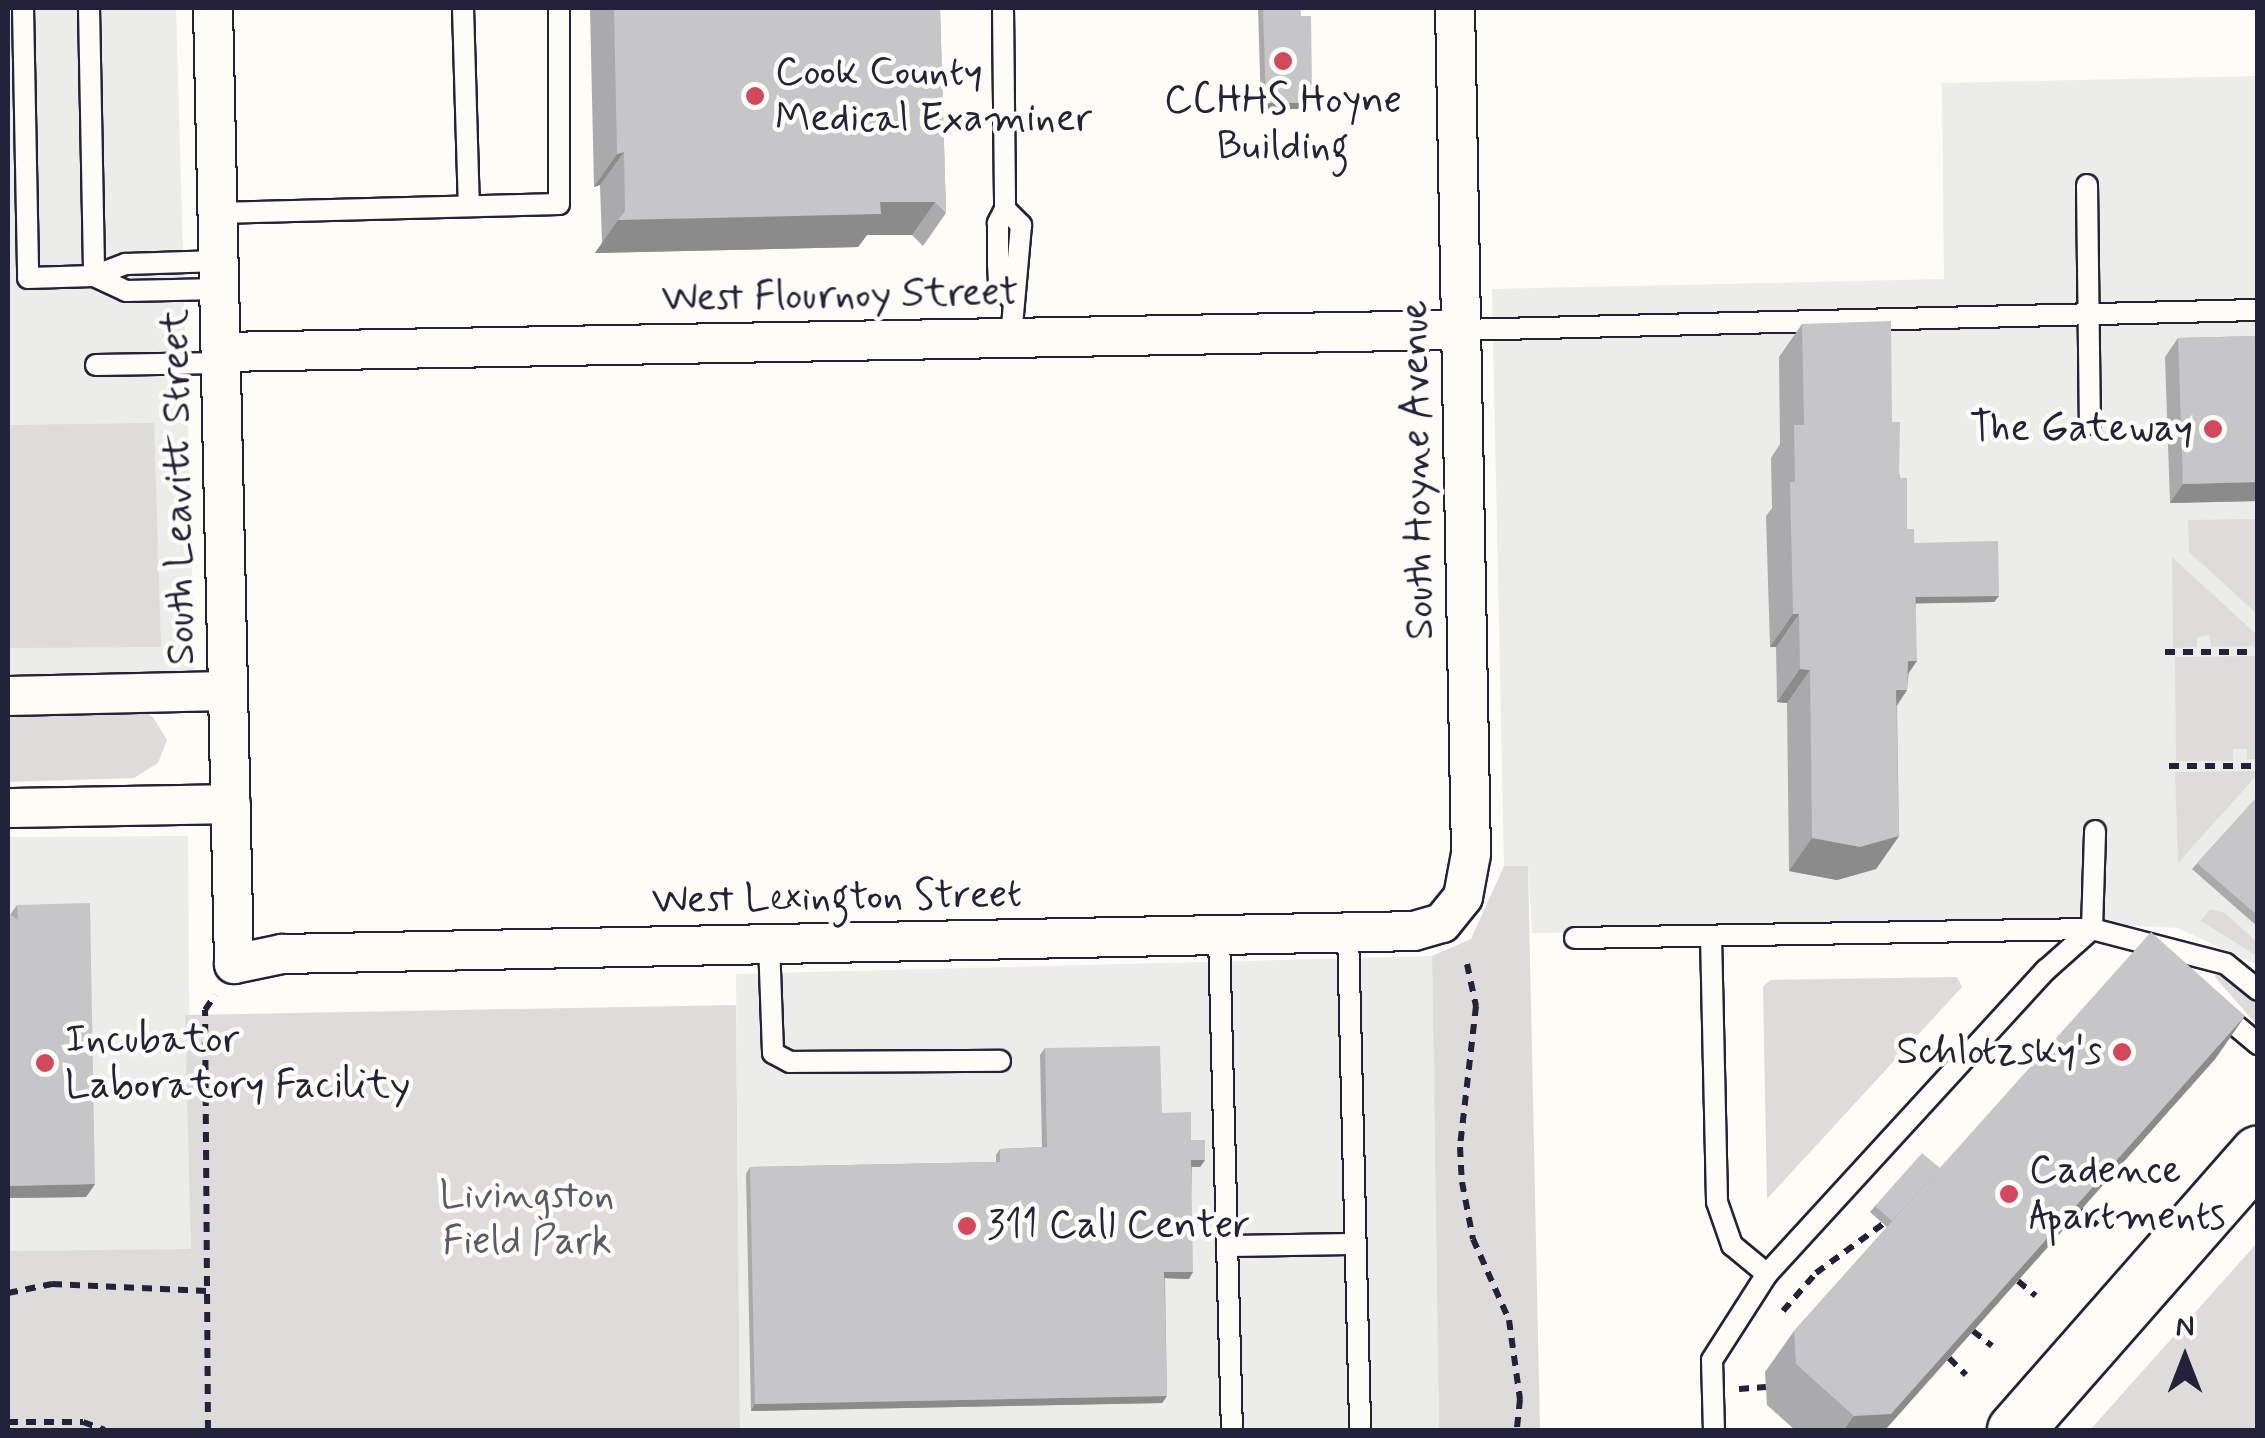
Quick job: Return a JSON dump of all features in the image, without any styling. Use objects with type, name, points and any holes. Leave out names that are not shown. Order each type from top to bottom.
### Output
[{"type":"main road","points":[[2016,1430],[2258,1153]]},
{"type":"street","name":"South Leavitt Street","points":[[214,8],[234,964]]},
{"type":"street","name":"South Hoyne Avenue","points":[[1442,923],[1463,897],[1471,854],[1455,8]]},
{"type":"street","name":"West Flournoy Street","points":[[221,357],[1461,330]]},
{"type":"street","points":[[8,696],[228,692]]},
{"type":"street","points":[[8,808],[231,804]]},
{"type":"street","name":"West Lexington Street","points":[[234,964],[282,954],[1414,931],[1442,923]]},
{"type":"lane","points":[[24,8],[28,278],[94,276],[126,264],[219,275]]},
{"type":"lane","points":[[88,8],[94,276]]},
{"type":"lane","points":[[463,8],[469,206]]},
{"type":"lane","points":[[218,212],[559,204],[559,8]]},
{"type":"lane","points":[[1003,8],[1006,209],[998,224],[999,283],[1010,299],[1011,338]]},
{"type":"lane","points":[[2087,186],[2090,424]]},
{"type":"lane","points":[[1461,330],[2258,310]]},
{"type":"lane","points":[[96,366],[221,357]]},
{"type":"lane","points":[[1714,1430],[1712,1360],[1767,1274],[2046,970],[2092,929],[2096,831]]},
{"type":"lane","points":[[1574,938],[2092,929],[2226,964],[2258,990]]},
{"type":"lane","points":[[1348,932],[1360,1430]]},
{"type":"lane","points":[[1219,936],[1232,1430]]},
{"type":"lane","points":[[1711,936],[1717,1202],[1732,1245],[1767,1274]]},
{"type":"lane","points":[[770,944],[773,1053],[790,1062],[1000,1061]]},
{"type":"lane","points":[[2155,948],[2180,973]]},
{"type":"lane","points":[[2204,999],[2258,1044]]},
{"type":"lane","points":[[1227,1246],[1355,1244]]},
{"type":"path","points":[[2166,652],[2258,652]]},
{"type":"path","points":[[2169,766],[2258,766]]},
{"type":"path","points":[[208,1430],[206,1010],[234,964]]},
{"type":"path","points":[[1468,964],[1476,1006],[1460,1146],[1462,1182],[1473,1239],[1508,1320],[1520,1399],[1517,1430]]},
{"type":"path","points":[[2080,1210],[2097,1225]]},
{"type":"path","points":[[1816,1273],[1883,1224]]},
{"type":"path","points":[[2018,1281],[2036,1296]]},
{"type":"path","points":[[8,1293],[52,1284],[207,1291]]},
{"type":"path","points":[[1973,1330],[1992,1346]]},
{"type":"path","points":[[1949,1358],[1966,1376]]},
{"type":"path","points":[[1732,1390],[1766,1387]]},
{"type":"path","points":[[8,1422],[82,1422],[105,1430]]},
{"type":"shaded area","points":[[8,8],[176,8],[195,672],[8,675]]},
{"type":"shaded area","points":[[2257,76],[2257,965],[2178,928],[2093,924],[1532,933],[1528,866],[1504,866],[1492,289],[1944,279],[1942,83]]},
{"type":"shaded area","points":[[188,836],[191,1250],[8,1251],[8,837]]},
{"type":"shaded area","points":[[1432,956],[1439,1430],[740,1430],[736,974]]},
{"type":"green space","points":[[154,423],[161,647],[8,648],[8,425]]},
{"type":"green space","points":[[2258,519],[2257,614],[2189,552],[2188,520]]},
{"type":"green space","points":[[2172,557],[2257,635],[2257,646],[2211,647],[2210,635],[2197,637],[2197,647],[2173,648]]},
{"type":"green space","points":[[2257,656],[2257,759],[2247,759],[2247,749],[2233,749],[2233,761],[2176,761],[2175,657]]},
{"type":"green space","points":[[135,706],[153,717],[167,740],[158,763],[134,778],[8,782],[8,709]]},
{"type":"green space","points":[[2258,771],[2257,775],[2178,863],[2175,772]]},
{"type":"green space","points":[[1504,866],[1528,866],[1540,1430],[1439,1430],[1432,956],[1471,939]]},
{"type":"green space","points":[[2210,909],[2225,913],[2257,942],[2257,956],[2201,921]]},
{"type":"green space","points":[[2216,973],[2257,1002],[2257,1025],[2215,977]]},
{"type":"green space","points":[[1957,977],[1962,987],[1767,1199],[1763,987],[1770,980]]},
{"type":"green space","name":"Livingston Field Park","points":[[736,1005],[740,1430],[8,1430],[8,1251],[191,1249],[185,1015]]},
{"type":"green space","points":[[2257,1243],[2257,1430],[2090,1430]]},
{"type":"building","name":"Cook County Medical Examiner","points":[[614,8],[940,8],[946,213],[935,202],[880,202],[881,214],[618,220],[625,211],[624,152],[617,154]]},
{"type":"building","name":"CCHHS Hoyne Building","points":[[1263,8],[1300,8],[1301,16],[1311,16],[1312,92],[1303,93],[1303,103],[1266,103]]},
{"type":"building","points":[[1891,321],[1892,422],[1900,422],[1899,478],[1907,478],[1907,529],[1914,529],[1917,661],[1908,661],[1907,690],[1896,690],[1899,836],[1860,847],[1812,838],[1810,670],[1800,669],[1799,614],[1793,614],[1790,482],[1795,482],[1794,425],[1804,425],[1802,324]]},
{"type":"building","name":"The Gateway","points":[[2258,336],[2258,482],[2183,484],[2178,338]]},
{"type":"building","points":[[1998,541],[1999,596],[1915,597],[1914,543]]},
{"type":"building","points":[[2258,796],[2258,916],[2197,863]]},
{"type":"building","name":"Incubator Laboratory Facility","points":[[90,903],[95,1184],[8,1186],[8,913],[18,920],[17,905]]},
{"type":"building","name":"Cadence Apartments","points":[[2151,932],[2245,1016],[1891,1414],[1854,1416],[1796,1364],[1794,1331]]},
{"type":"building","name":"311 Call Center","points":[[1160,1046],[1162,1113],[1191,1112],[1191,1140],[1205,1140],[1205,1160],[1191,1160],[1193,1272],[1164,1272],[1167,1396],[755,1404],[750,1167],[1000,1162],[1000,1149],[1047,1147],[1045,1048]]},
{"type":"building","points":[[1922,1153],[1940,1168],[1892,1221],[1875,1206]]},
{"type":"place","name":"CCHHS Hoyne Building","points":[[1283,61]]},
{"type":"place","name":"Cook County Medical Examiner","points":[[755,96]]},
{"type":"place","name":"The Gateway","points":[[2213,429]]},
{"type":"place","name":"Schlotzsky's","points":[[2122,1052]]},
{"type":"place","name":"Incubator Laboratory Facility","points":[[45,1063]]},
{"type":"place","name":"Cadence Apartments","points":[[2009,1194]]},
{"type":"place","name":"311 Call Center","points":[[967,1226]]}]
